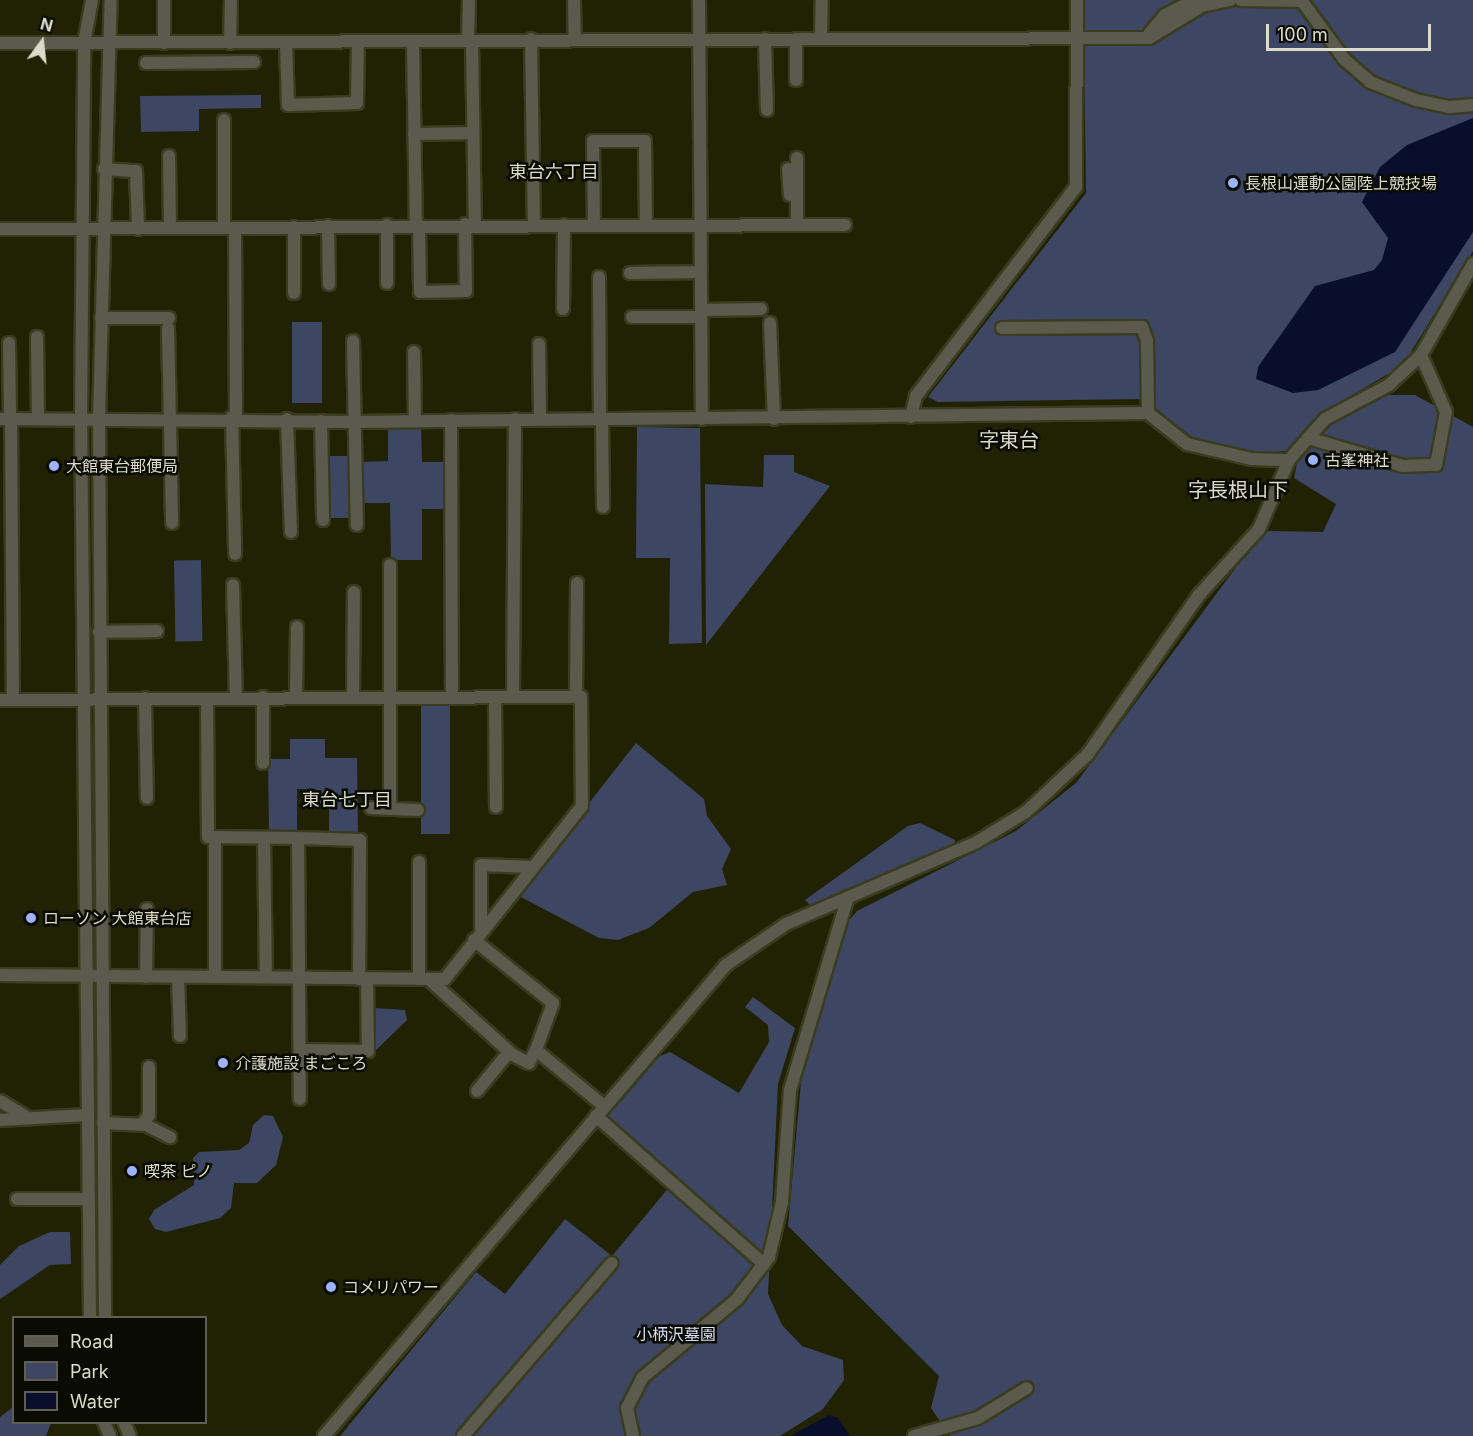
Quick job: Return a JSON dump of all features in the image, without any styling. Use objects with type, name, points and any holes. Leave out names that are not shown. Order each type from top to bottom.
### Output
[{"type":"street","points":[[90,1316],[87,1199],[81,418],[84,43],[92,0]]},
{"type":"street","points":[[105,1316],[100,976],[99,418],[106,43],[111,0]]},
{"type":"street","points":[[164,0],[164,43]]},
{"type":"street","points":[[230,42],[231,0]]},
{"type":"street","points":[[413,41],[420,292],[466,291],[474,133],[469,0]]},
{"type":"street","points":[[574,0],[574,39]]},
{"type":"street","points":[[699,0],[702,419]]},
{"type":"street","points":[[821,39],[822,0]]},
{"type":"street","points":[[911,417],[916,396],[1073,193],[1077,0]]},
{"type":"street","points":[[1149,38],[1165,15],[1195,0]]},
{"type":"street","points":[[0,43],[1149,38],[1202,6],[1230,0]]},
{"type":"street","points":[[1241,0],[1302,0],[1344,59],[1370,82],[1416,100],[1450,107],[1473,105]]},
{"type":"street","points":[[531,39],[534,226]]},
{"type":"street","points":[[765,39],[767,110]]},
{"type":"street","points":[[795,39],[796,81]]},
{"type":"street","points":[[286,42],[288,105],[357,103],[358,41]]},
{"type":"street","points":[[203,43],[203,63]]},
{"type":"street","points":[[146,63],[254,62]]},
{"type":"street","points":[[224,120],[234,417],[235,554]]},
{"type":"street","points":[[414,134],[474,133]]},
{"type":"street","points":[[594,225],[593,141],[645,141],[646,225]]},
{"type":"street","points":[[169,156],[170,228]]},
{"type":"street","points":[[795,225],[797,158]]},
{"type":"street","points":[[788,169],[795,225]]},
{"type":"street","points":[[104,170],[136,171],[138,229]]},
{"type":"street","points":[[0,229],[470,224],[534,226],[845,225]]},
{"type":"street","points":[[387,225],[387,283]]},
{"type":"street","points":[[563,309],[564,225]]},
{"type":"street","points":[[328,226],[329,284]]},
{"type":"street","points":[[294,227],[294,293]]},
{"type":"street","points":[[324,1436],[726,965],[786,924],[939,862],[1017,818],[1088,754],[1199,595],[1259,529],[1289,460],[1325,419],[1389,385],[1421,355],[1473,264]]},
{"type":"street","points":[[630,273],[700,272]]},
{"type":"street","points":[[599,278],[603,507]]},
{"type":"street","points":[[632,317],[761,309]]},
{"type":"street","points":[[101,318],[169,323],[172,523]]},
{"type":"street","points":[[770,323],[774,418]]},
{"type":"street","points":[[1002,328],[1142,327],[1147,341],[1148,413]]},
{"type":"street","points":[[37,337],[38,418]]},
{"type":"street","points":[[353,341],[357,525]]},
{"type":"street","points":[[0,975],[419,979],[432,982],[445,979],[482,928],[582,806],[581,697],[389,696],[207,699],[82,696],[6,700],[9,343]]},
{"type":"street","points":[[539,344],[540,418]]},
{"type":"street","points":[[414,352],[415,420]]},
{"type":"street","points":[[1308,438],[1403,466],[1436,465],[1446,412],[1421,355]]},
{"type":"street","points":[[7,419],[234,417],[354,422],[515,418],[702,419],[1148,413],[1188,444],[1252,459],[1289,460]]},
{"type":"street","points":[[513,697],[515,418]]},
{"type":"street","points":[[287,419],[291,532]]},
{"type":"street","points":[[451,420],[452,697]]},
{"type":"street","points":[[321,421],[323,520]]},
{"type":"street","points":[[390,565],[390,809]]},
{"type":"street","points":[[576,697],[577,583]]},
{"type":"street","points":[[233,585],[236,698]]},
{"type":"street","points":[[353,698],[354,592]]},
{"type":"street","points":[[296,698],[297,627]]},
{"type":"street","points":[[99,632],[157,631]]},
{"type":"street","points":[[263,697],[263,763]]},
{"type":"street","points":[[495,697],[496,807]]},
{"type":"street","points":[[145,698],[147,798]]},
{"type":"street","points":[[207,699],[208,837],[360,840],[363,980],[368,1051],[300,1050]]},
{"type":"street","points":[[371,808],[418,810]]},
{"type":"street","points":[[215,837],[215,977]]},
{"type":"street","points":[[264,838],[266,977]]},
{"type":"street","points":[[298,838],[300,1099]]},
{"type":"street","points":[[419,862],[419,979]]},
{"type":"street","points":[[482,928],[481,866],[531,867]]},
{"type":"street","points":[[633,1436],[627,1408],[642,1377],[737,1299],[764,1264],[782,1202],[790,1090],[847,900]]},
{"type":"street","points":[[147,909],[147,977]]},
{"type":"street","points":[[432,982],[509,1052],[530,1063],[553,1003],[474,940]]},
{"type":"street","points":[[178,977],[180,1036]]},
{"type":"street","points":[[536,1050],[605,1107]]},
{"type":"street","points":[[477,1092],[509,1052]]},
{"type":"street","points":[[142,1125],[149,1115],[148,1067]]},
{"type":"street","points":[[0,1101],[25,1116]]},
{"type":"street","points":[[0,1120],[25,1116],[87,1115]]},
{"type":"street","points":[[596,1116],[764,1264]]},
{"type":"street","points":[[103,1123],[142,1125],[170,1137]]},
{"type":"street","points":[[17,1199],[87,1199]]},
{"type":"street","points":[[463,1436],[612,1263]]},
{"type":"street","points":[[915,1436],[978,1418],[1027,1388]]},
{"type":"green space","points":[[1083,0],[1473,0],[1473,251],[1403,365],[1329,409],[1286,451],[1254,454],[1194,438],[1142,399],[938,402],[928,397],[1086,193]]},
{"type":"green space","points":[[261,95],[261,108],[199,109],[199,131],[141,132],[140,96]]},
{"type":"green space","points":[[292,322],[322,322],[322,403],[292,403]]},
{"type":"green space","points":[[1388,395],[1415,395],[1473,427],[1473,1436],[950,1436],[931,1408],[939,1376],[788,1226],[801,1082],[846,924],[857,911],[1016,831],[1076,783],[1263,531],[1323,532],[1336,504],[1294,478],[1297,463],[1329,424]]},
{"type":"green space","points":[[388,426],[421,426],[422,462],[448,462],[449,509],[422,509],[422,560],[391,560],[390,503],[362,503],[361,462],[388,461]]},
{"type":"green space","points":[[637,427],[700,428],[702,643],[669,644],[670,558],[636,558]]},
{"type":"green space","points":[[764,455],[794,455],[794,472],[830,486],[706,645],[705,484],[763,487]]},
{"type":"green space","points":[[327,456],[353,456],[353,518],[327,518]]},
{"type":"green space","points":[[174,560],[201,560],[202,641],[175,641]]},
{"type":"green space","points":[[421,700],[450,700],[450,834],[421,834]]},
{"type":"green space","points":[[290,739],[325,739],[325,758],[357,758],[358,834],[329,835],[329,806],[317,806],[316,789],[297,789],[297,835],[269,835],[268,759],[290,759]]},
{"type":"green space","points":[[636,743],[704,799],[707,816],[731,849],[722,869],[727,885],[693,892],[649,928],[618,940],[599,938],[517,895]]},
{"type":"green space","points":[[920,823],[955,840],[954,846],[827,900],[810,905],[805,900],[908,826]]},
{"type":"green space","name":"小柄沢墓園","points":[[753,997],[795,1028],[778,1084],[768,1294],[782,1325],[802,1346],[843,1360],[844,1380],[823,1409],[780,1436],[340,1436],[476,1272],[505,1294],[565,1219],[612,1256],[675,1180],[606,1118],[660,1056],[670,1052],[739,1093],[769,1042],[768,1025],[745,1007]]},
{"type":"green space","points":[[374,1008],[405,1010],[407,1020],[373,1053]]},
{"type":"green space","points":[[264,1115],[273,1116],[283,1137],[276,1165],[257,1183],[234,1183],[231,1208],[220,1218],[166,1232],[155,1229],[149,1219],[154,1210],[194,1185],[193,1158],[199,1152],[239,1150],[249,1143],[253,1125]]},
{"type":"green space","points":[[50,1232],[70,1232],[71,1264],[50,1265],[0,1299],[0,1265],[19,1246]]},
{"type":"green space","points":[[12,1408],[12,1424],[51,1424],[46,1436],[0,1436],[0,1417]]},
{"type":"water","points":[[1473,118],[1473,232],[1395,352],[1318,390],[1293,393],[1256,379],[1258,367],[1315,286],[1374,270],[1382,260],[1388,238],[1362,202],[1380,167],[1407,145]]},
{"type":"water","points":[[829,1415],[838,1418],[850,1436],[790,1436]]},
{"type":"place","name":"長根山運動公園陸上競技場","points":[[1233,183]]},
{"type":"place","name":"古峯神社","points":[[1313,460]]},
{"type":"place","name":"大館東台郵便局","points":[[54,466]]},
{"type":"place","name":"ローソン 大館東台店","points":[[31,918]]},
{"type":"place","name":"介護施設 まごころ","points":[[223,1063]]},
{"type":"place","name":"喫茶 ピノ","points":[[132,1171]]},
{"type":"place","name":"コメリパワー","points":[[331,1287]]},
{"type":"district","name":"東台六丁目","points":[[554,172]]},
{"type":"district","name":"字東台","points":[[1009,440]]},
{"type":"district","name":"字長根山下","points":[[1238,490]]},
{"type":"district","name":"東台七丁目","points":[[347,800]]}]
